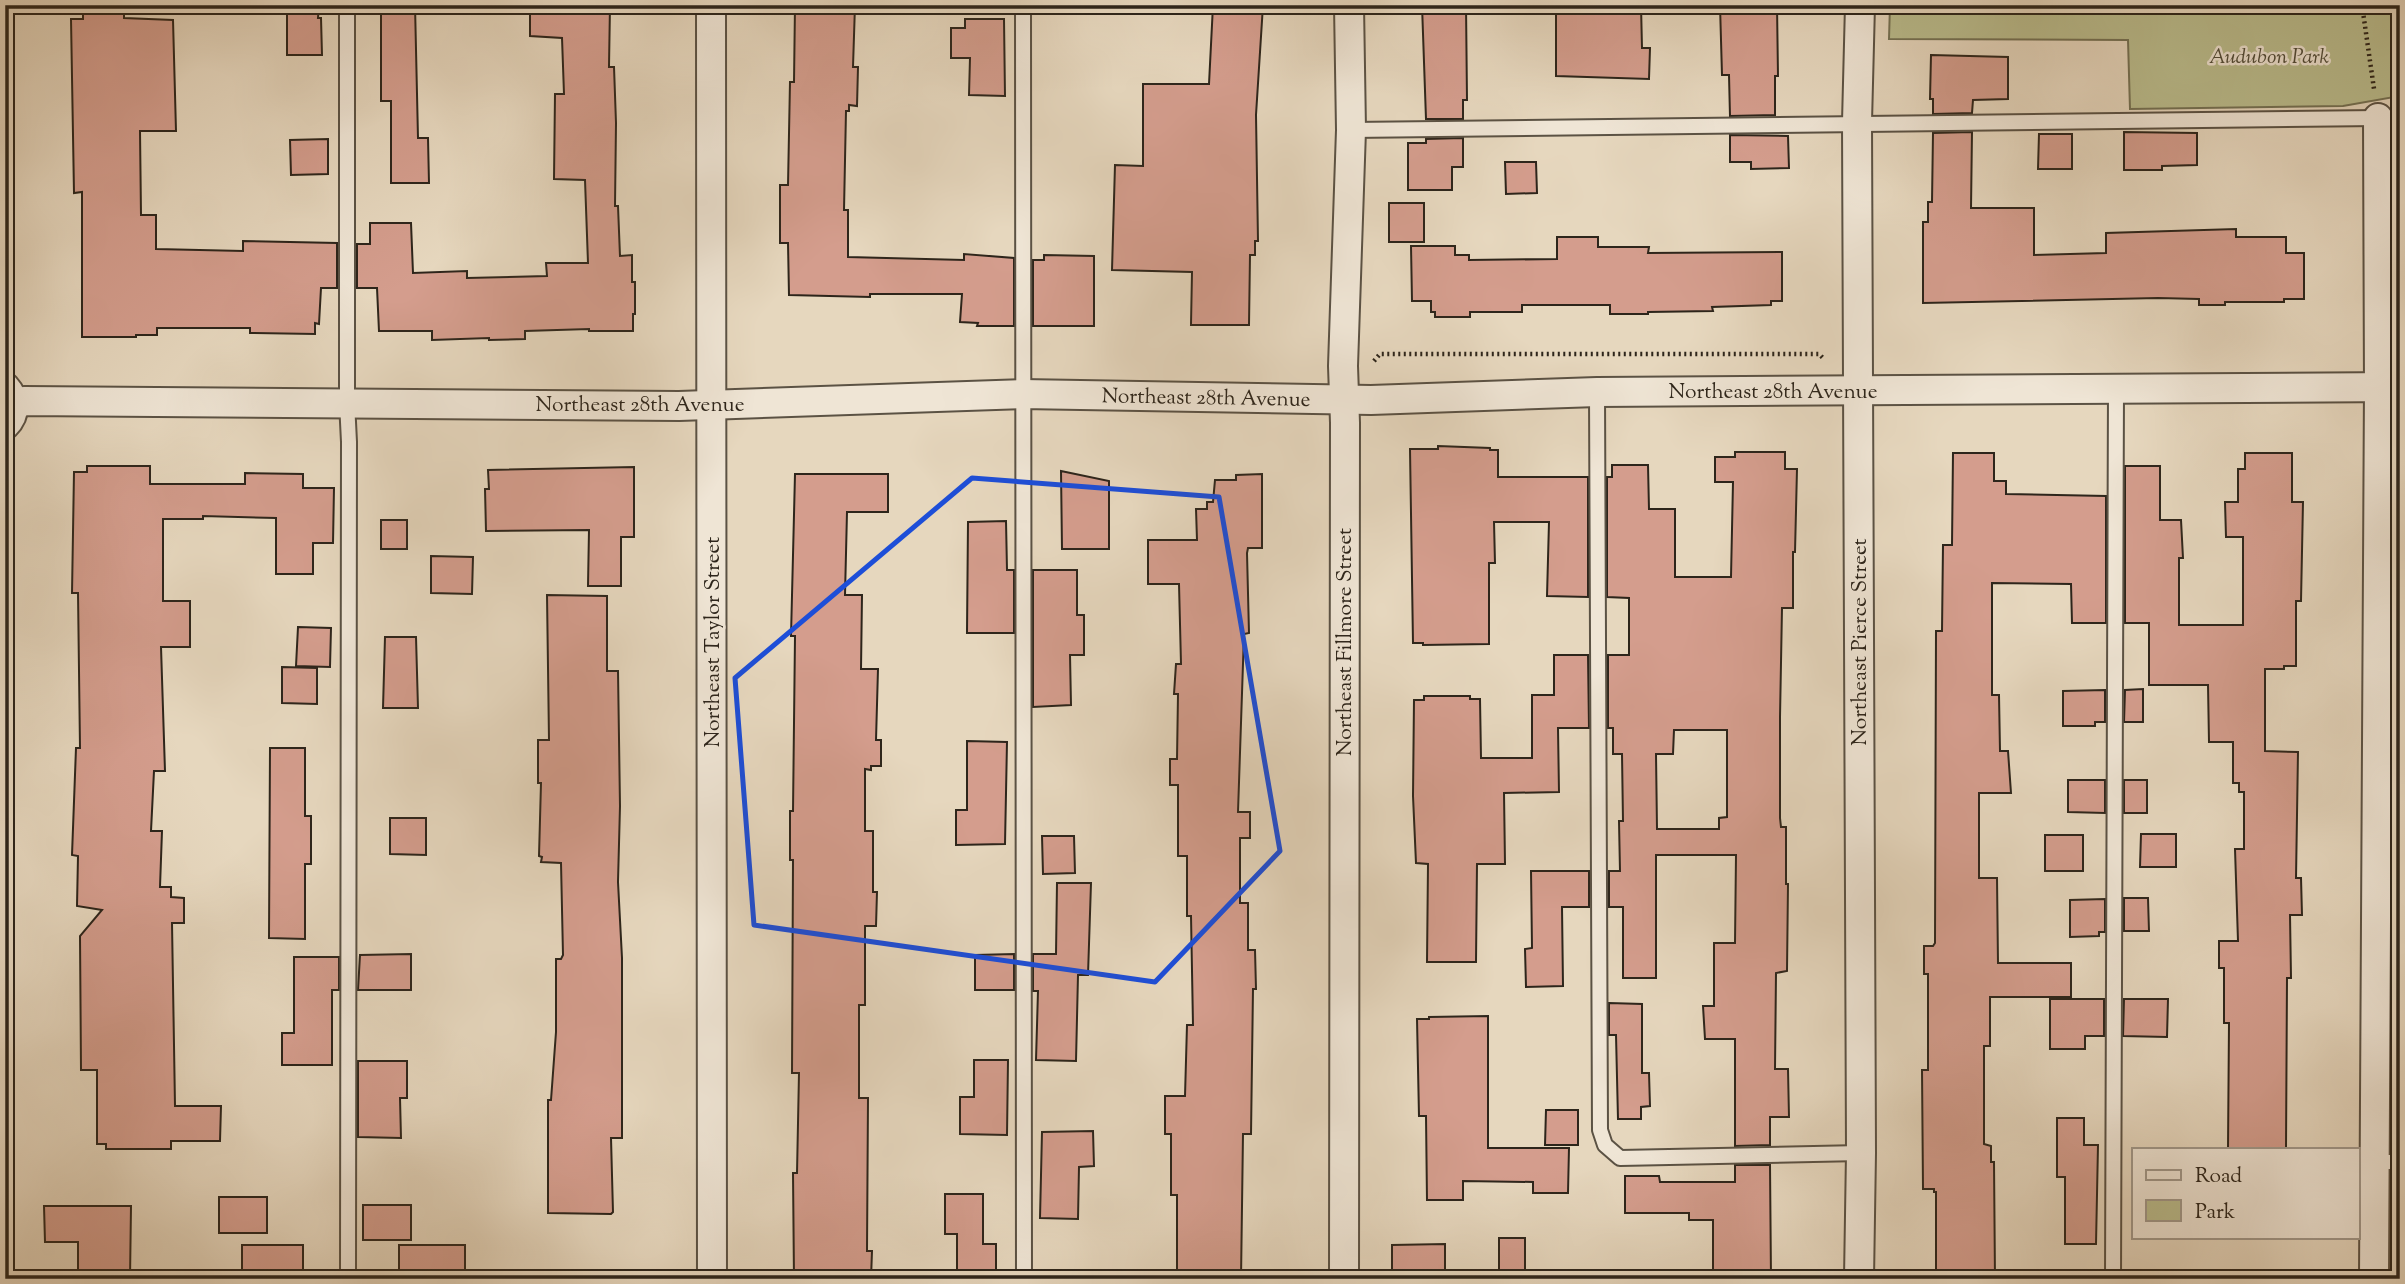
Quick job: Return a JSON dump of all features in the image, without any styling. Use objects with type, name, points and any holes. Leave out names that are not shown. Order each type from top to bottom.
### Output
[{"type":"street","name":"Northeast Taylor Street","points":[[711,5],[712,1279]]},
{"type":"street","name":"Northeast Fillmore Street","points":[[1344,1279],[1343,400],[1351,130],[1349,5]]},
{"type":"street","name":"Northeast Pierce Street","points":[[1859,1279],[1861,1153],[1857,122],[1860,5]]},
{"type":"street","points":[[2374,1279],[2387,1162],[2389,387],[2378,118]]},
{"type":"street","name":"Northeast 28th Avenue","points":[[8,406],[24,401],[712,405],[1022,394],[1343,400],[1597,392],[2389,387]]},
{"type":"lane","points":[[347,5],[348,1279]]},
{"type":"lane","points":[[1023,5],[1024,1279]]},
{"type":"lane","points":[[1351,130],[2378,118]]},
{"type":"lane","points":[[2113,1279],[2116,389]]},
{"type":"lane","points":[[1597,392],[1600,1130],[1605,1145],[1620,1158],[1861,1153]]},
{"type":"path","points":[[2362,5],[2378,118]]},
{"type":"path","points":[[1371,366],[1380,354],[1819,354],[1826,361]]},
{"type":"highlighted area","points":[[972,478],[1219,497],[1280,851],[1155,982],[754,925],[735,678]]},
{"type":"green space","name":"Audubon Park","points":[[1890,5],[2400,5],[2400,96],[2343,106],[2130,109],[2128,40],[1889,39]]},
{"type":"building","points":[[83,5],[124,5],[124,18],[173,20],[176,131],[140,131],[141,215],[156,215],[156,249],[243,251],[243,241],[337,243],[337,288],[321,288],[319,324],[315,323],[315,334],[250,333],[250,328],[157,328],[157,335],[82,337],[82,192],[74,193],[71,19],[83,19]]},
{"type":"building","points":[[287,5],[319,5],[322,55],[287,55]]},
{"type":"building","points":[[381,5],[415,5],[418,138],[428,138],[429,183],[391,183],[391,101],[381,101]]},
{"type":"building","points":[[530,5],[610,5],[609,67],[614,67],[616,123],[615,206],[618,206],[620,256],[632,255],[632,282],[635,282],[633,331],[525,331],[525,339],[432,340],[432,331],[379,331],[377,288],[357,288],[357,244],[370,244],[370,223],[411,223],[413,273],[467,271],[467,278],[547,276],[546,263],[588,263],[585,180],[554,179],[555,94],[564,94],[562,38],[530,36]]},
{"type":"building","points":[[795,5],[855,5],[853,67],[858,67],[857,106],[849,105],[849,111],[846,111],[844,210],[848,210],[848,257],[964,260],[964,254],[1014,258],[1014,326],[977,326],[978,323],[960,322],[962,294],[870,294],[870,297],[789,295],[788,243],[780,243],[780,185],[788,185]]},
{"type":"building","points":[[1213,5],[1263,5],[1256,115],[1258,241],[1255,241],[1255,255],[1250,255],[1249,325],[1191,325],[1192,272],[1112,270],[1115,165],[1143,166],[1143,84],[1209,84]]},
{"type":"building","points":[[1422,5],[1466,5],[1467,100],[1463,100],[1463,119],[1426,119]]},
{"type":"building","points":[[1556,5],[1641,5],[1642,48],[1650,48],[1649,79],[1556,76]]},
{"type":"building","points":[[1720,5],[1777,5],[1778,76],[1775,76],[1775,115],[1730,116],[1729,75],[1722,75]]},
{"type":"building","points":[[965,19],[1004,19],[1005,96],[969,95],[970,58],[951,58],[951,28],[965,28]]},
{"type":"building","points":[[1931,55],[2008,57],[2008,99],[1973,100],[1972,113],[1933,114],[1933,99],[1930,99]]},
{"type":"building","points":[[1972,132],[1971,208],[2034,208],[2034,255],[2106,253],[2106,233],[2236,229],[2236,237],[2286,237],[2286,253],[2304,253],[2304,299],[2284,299],[2284,302],[2225,302],[2225,305],[2199,305],[2199,299],[2158,298],[1923,303],[1923,222],[1928,222],[1928,202],[1932,202],[1933,133]]},
{"type":"building","points":[[2124,132],[2197,133],[2197,165],[2162,166],[2162,170],[2124,170]]},
{"type":"building","points":[[2039,134],[2072,134],[2072,169],[2038,169]]},
{"type":"building","points":[[1730,135],[1788,136],[1789,168],[1751,169],[1751,162],[1730,162]]},
{"type":"building","points":[[1463,138],[1463,167],[1452,167],[1452,190],[1408,190],[1408,143],[1426,143],[1426,139]]},
{"type":"building","points":[[328,139],[328,174],[291,175],[290,140]]},
{"type":"building","points":[[1505,162],[1536,162],[1537,193],[1506,194]]},
{"type":"building","points":[[1389,203],[1424,203],[1424,242],[1389,242]]},
{"type":"building","points":[[1557,237],[1598,237],[1598,247],[1649,247],[1648,253],[1782,252],[1782,301],[1771,301],[1771,305],[1712,307],[1713,311],[1648,314],[1610,314],[1610,305],[1522,305],[1522,312],[1470,312],[1470,317],[1435,317],[1435,312],[1431,312],[1431,301],[1412,301],[1411,246],[1455,246],[1455,255],[1469,255],[1469,260],[1557,259]]},
{"type":"building","points":[[1044,255],[1094,256],[1094,326],[1033,326],[1033,260],[1044,260]]},
{"type":"building","points":[[1438,446],[1498,450],[1498,477],[1588,477],[1588,597],[1547,596],[1549,522],[1494,522],[1495,563],[1489,563],[1489,644],[1413,643],[1410,449],[1438,449]]},
{"type":"building","points":[[1735,452],[1785,452],[1785,469],[1797,469],[1793,608],[1782,608],[1780,818],[1781,827],[1786,827],[1787,971],[1776,973],[1775,1069],[1788,1069],[1789,1117],[1770,1117],[1770,1145],[1735,1146],[1735,1039],[1705,1039],[1703,1006],[1714,1006],[1714,943],[1735,943],[1736,855],[1656,855],[1656,978],[1623,978],[1623,907],[1609,907],[1609,871],[1620,871],[1619,821],[1623,821],[1622,754],[1613,754],[1613,728],[1608,728],[1608,655],[1629,655],[1629,598],[1607,597],[1607,477],[1612,477],[1612,465],[1648,465],[1649,509],[1675,509],[1675,577],[1731,577],[1733,482],[1715,482],[1715,457],[1735,457]],"holes":[[[1674,730],[1727,730],[1727,817],[1719,818],[1719,829],[1657,829],[1656,754],[1673,754]]]},
{"type":"building","points":[[1953,453],[1994,453],[1994,481],[2006,481],[2006,494],[2106,496],[2106,623],[2072,623],[2071,584],[1992,583],[1992,695],[1999,695],[2000,751],[2008,751],[2011,793],[1979,793],[1979,878],[1997,878],[1998,963],[2071,963],[2071,997],[1990,997],[1990,1046],[1984,1046],[1984,1144],[1991,1146],[1991,1162],[1994,1162],[1995,1279],[1936,1279],[1936,1192],[1934,1189],[1923,1189],[1922,1070],[1928,1070],[1928,974],[1924,974],[1924,946],[1933,946],[1935,943],[1936,631],[1942,631],[1943,545],[1952,545]]},
{"type":"building","points":[[2245,453],[2292,453],[2292,502],[2303,502],[2301,601],[2296,601],[2296,666],[2265,669],[2265,751],[2298,752],[2296,878],[2301,878],[2302,915],[2290,915],[2286,1148],[2228,1148],[2229,1023],[2224,1023],[2224,968],[2219,968],[2219,941],[2238,941],[2235,849],[2244,849],[2244,792],[2239,792],[2239,783],[2233,783],[2233,742],[2209,742],[2208,685],[2149,685],[2149,623],[2125,623],[2125,466],[2160,466],[2160,520],[2181,520],[2183,558],[2179,558],[2179,625],[2243,625],[2243,537],[2226,537],[2225,502],[2238,502],[2238,469],[2245,469]]},
{"type":"building","points":[[87,466],[150,466],[150,484],[245,484],[245,473],[303,474],[303,488],[334,488],[333,543],[313,543],[313,574],[276,574],[276,518],[203,516],[203,519],[163,519],[163,601],[190,601],[190,647],[161,647],[165,771],[154,771],[151,831],[162,831],[160,887],[171,887],[171,897],[184,898],[184,923],[172,923],[175,1106],[221,1106],[220,1141],[171,1141],[171,1149],[106,1149],[106,1144],[97,1144],[97,1070],[81,1070],[80,936],[102,910],[77,906],[78,856],[72,855],[76,748],[80,748],[78,593],[72,593],[74,472],[87,472]]},
{"type":"building","points":[[634,467],[634,537],[621,537],[621,586],[588,586],[589,530],[486,531],[485,489],[489,489],[488,470]]},
{"type":"building","points":[[1061,471],[1109,481],[1109,549],[1062,549]]},
{"type":"building","points":[[795,474],[888,474],[888,512],[847,512],[845,595],[862,595],[861,669],[878,669],[876,740],[881,740],[881,766],[865,769],[865,831],[873,831],[873,892],[877,892],[876,926],[865,926],[865,1005],[859,1005],[859,1098],[868,1098],[867,1251],[872,1251],[871,1279],[794,1279],[793,1173],[797,1173],[799,1073],[792,1073],[793,860],[790,860],[790,811],[793,811],[795,636],[791,636]]},
{"type":"building","points":[[1262,474],[1262,548],[1248,548],[1247,553],[1249,633],[1244,634],[1238,812],[1250,812],[1250,838],[1240,838],[1240,903],[1248,903],[1248,950],[1255,950],[1256,989],[1253,989],[1251,1134],[1243,1134],[1241,1279],[1191,1279],[1191,1272],[1177,1271],[1177,1195],[1171,1195],[1171,1134],[1165,1134],[1165,1096],[1185,1096],[1187,1025],[1193,1025],[1191,916],[1187,916],[1187,856],[1178,856],[1178,785],[1170,785],[1170,759],[1177,759],[1178,694],[1174,694],[1176,664],[1181,664],[1179,584],[1148,584],[1148,540],[1197,540],[1196,509],[1207,509],[1207,502],[1213,502],[1215,480],[1236,480],[1236,475]]},
{"type":"building","points":[[381,520],[407,520],[407,549],[381,549]]},
{"type":"building","points":[[1006,521],[1007,570],[1014,570],[1014,633],[967,633],[968,522]]},
{"type":"building","points":[[431,556],[473,557],[472,594],[431,593]]},
{"type":"building","points":[[1033,570],[1077,570],[1077,615],[1084,615],[1084,655],[1070,655],[1071,705],[1033,707]]},
{"type":"building","points":[[547,595],[607,596],[607,671],[618,671],[622,1138],[611,1138],[611,1214],[548,1213],[548,1100],[551,1100],[556,1032],[556,959],[561,959],[563,955],[561,863],[541,862],[542,857],[539,856],[541,783],[538,783],[538,740],[549,740]]},
{"type":"building","points":[[298,627],[331,628],[330,667],[296,666]]},
{"type":"building","points":[[385,637],[416,637],[418,708],[383,708]]},
{"type":"building","points":[[1554,655],[1588,655],[1589,728],[1558,728],[1559,792],[1504,793],[1505,864],[1477,864],[1476,962],[1427,962],[1428,864],[1416,863],[1413,796],[1414,700],[1424,700],[1424,696],[1470,696],[1470,699],[1480,699],[1481,758],[1532,758],[1532,695],[1554,695]]},
{"type":"building","points":[[282,667],[317,668],[317,704],[282,703]]},
{"type":"building","points":[[2143,689],[2143,722],[2124,722],[2125,690]]},
{"type":"building","points":[[2105,690],[2105,722],[2095,722],[2095,726],[2063,726],[2063,691]]},
{"type":"building","points":[[967,741],[1007,742],[1005,844],[956,845],[956,810],[967,810]]},
{"type":"building","points":[[270,748],[305,748],[305,816],[311,816],[311,864],[305,864],[305,939],[269,938]]},
{"type":"building","points":[[2068,780],[2105,780],[2105,813],[2068,812]]},
{"type":"building","points":[[2124,780],[2147,780],[2147,813],[2124,813]]},
{"type":"building","points":[[390,818],[426,818],[426,855],[390,854]]},
{"type":"building","points":[[2141,834],[2176,834],[2176,867],[2140,867]]},
{"type":"building","points":[[2045,835],[2083,835],[2083,871],[2045,871]]},
{"type":"building","points":[[1042,836],[1074,836],[1075,873],[1043,874]]},
{"type":"building","points":[[1531,871],[1589,871],[1589,907],[1562,907],[1563,986],[1526,987],[1525,949],[1532,948]]},
{"type":"building","points":[[1057,883],[1091,883],[1088,975],[1078,975],[1076,1061],[1036,1060],[1038,991],[1033,991],[1033,954],[1056,954]]},
{"type":"building","points":[[2124,898],[2148,898],[2149,931],[2124,931]]},
{"type":"building","points":[[2105,899],[2105,932],[2099,932],[2099,936],[2070,937],[2070,900]]},
{"type":"building","points":[[411,954],[411,990],[358,990],[360,955]]},
{"type":"building","points":[[1014,954],[1014,990],[975,990],[975,955]]},
{"type":"building","points":[[294,957],[339,957],[339,990],[332,990],[332,1065],[282,1065],[282,1033],[294,1033]]},
{"type":"building","points":[[2050,999],[2104,999],[2104,1036],[2085,1036],[2085,1049],[2050,1049]]},
{"type":"building","points":[[2124,999],[2168,999],[2167,1037],[2123,1036]]},
{"type":"building","points":[[1609,1003],[1642,1004],[1642,1073],[1649,1073],[1650,1106],[1641,1107],[1641,1119],[1618,1119],[1616,1035],[1609,1035]]},
{"type":"building","points":[[1488,1016],[1488,1148],[1569,1148],[1568,1193],[1533,1193],[1533,1182],[1463,1181],[1463,1200],[1427,1200],[1426,1116],[1419,1116],[1417,1019]]},
{"type":"building","points":[[974,1060],[1008,1060],[1007,1135],[960,1134],[960,1097],[974,1097]]},
{"type":"building","points":[[358,1061],[407,1061],[407,1098],[400,1098],[401,1138],[358,1137]]},
{"type":"building","points":[[1546,1110],[1578,1110],[1578,1145],[1545,1145]]},
{"type":"building","points":[[2057,1118],[2084,1118],[2084,1145],[2098,1145],[2096,1244],[2065,1244],[2065,1177],[2057,1177]]},
{"type":"building","points":[[1093,1131],[1094,1166],[1079,1167],[1078,1219],[1040,1218],[1042,1132]]},
{"type":"building","points":[[1735,1165],[1770,1165],[1771,1279],[1713,1279],[1713,1220],[1689,1220],[1689,1213],[1625,1213],[1625,1176],[1659,1176],[1660,1182],[1735,1182]]},
{"type":"building","points":[[945,1194],[983,1194],[983,1244],[996,1244],[996,1277],[957,1277],[957,1234],[945,1234]]},
{"type":"building","points":[[219,1197],[267,1197],[267,1233],[219,1233]]},
{"type":"building","points":[[363,1205],[411,1205],[411,1240],[363,1240]]},
{"type":"building","points":[[44,1206],[131,1206],[130,1279],[78,1279],[78,1242],[45,1242]]},
{"type":"building","points":[[1499,1238],[1525,1238],[1525,1279],[1499,1279]]},
{"type":"building","points":[[1445,1244],[1445,1279],[1392,1279],[1392,1245]]},
{"type":"building","points":[[242,1245],[303,1245],[303,1273],[242,1272]]},
{"type":"building","points":[[399,1245],[465,1245],[465,1273],[399,1273]]}]
